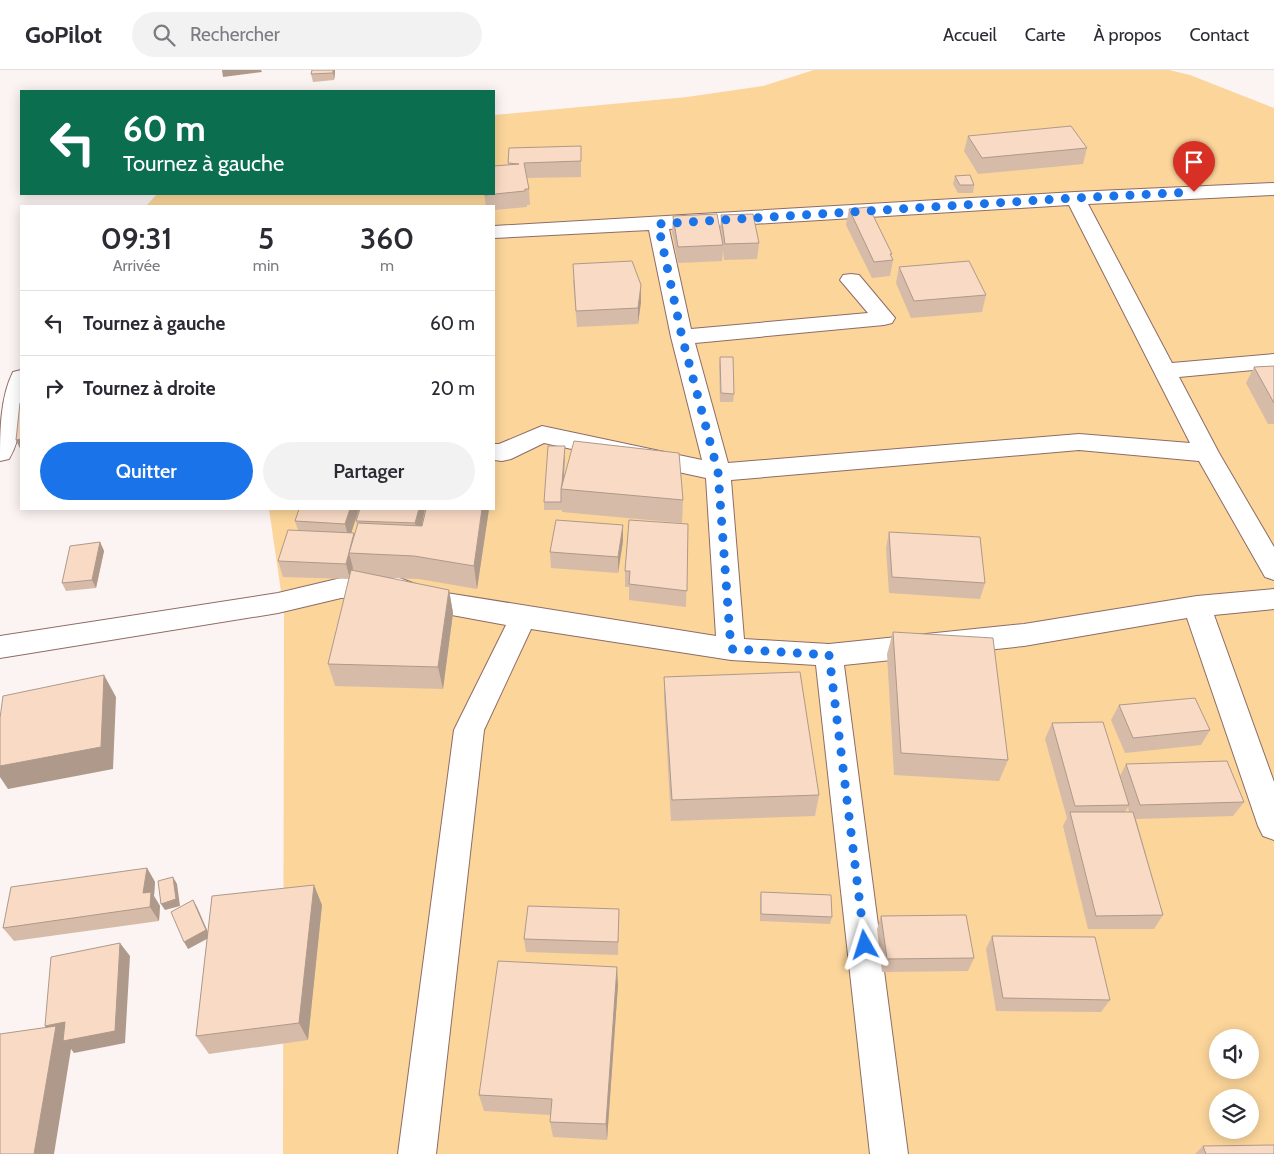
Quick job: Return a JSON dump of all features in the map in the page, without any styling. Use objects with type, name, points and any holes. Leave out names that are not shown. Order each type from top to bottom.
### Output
[{"type":"street","points":[[495,232],[658,224],[1075,198],[1274,189]]},
{"type":"street","points":[[1075,198],[1207,453],[1274,570]]},
{"type":"street","points":[[658,224],[682,337],[718,472],[731,649]]},
{"type":"street","points":[[682,337],[884,318],[851,280]]},
{"type":"street","points":[[1164,371],[1274,362]]},
{"type":"street","points":[[0,453],[20,381]]},
{"type":"street","points":[[495,452],[502,453],[542,434],[718,472],[1079,442],[1207,453]]},
{"type":"street","points":[[0,647],[278,603],[341,588],[394,586],[430,601],[523,617],[731,649],[829,655],[1024,635],[1197,606],[1274,598]]},
{"type":"street","points":[[1197,606],[1274,826]]},
{"type":"street","points":[[417,1154],[469,730],[523,617]]},
{"type":"street","points":[[829,655],[889,1154]]},
{"type":"shaded area","points":[[814,70],[1169,70],[1190,75],[1274,108],[1274,1154],[283,1154],[284,612],[269,510],[495,510],[495,205],[147,205],[156,195],[495,195],[495,115],[687,97],[763,86]]},
{"type":"building","points":[[312,70],[333,70],[333,73],[311,74]]},
{"type":"building","points":[[1071,126],[1087,148],[982,158],[968,136]]},
{"type":"building","points":[[581,146],[581,161],[524,163],[529,189],[495,194],[495,166],[519,164],[508,163],[509,148]]},
{"type":"building","points":[[970,175],[974,185],[960,185],[955,176]]},
{"type":"building","points":[[869,207],[892,254],[890,254],[893,260],[874,262],[849,209]]},
{"type":"building","points":[[717,214],[723,245],[678,247],[673,216]]},
{"type":"building","points":[[753,214],[759,243],[725,244],[721,215]]},
{"type":"building","points":[[632,261],[641,285],[638,308],[576,311],[573,264]]},
{"type":"building","points":[[969,261],[986,295],[914,301],[899,267]]},
{"type":"building","points":[[720,357],[733,357],[734,394],[721,393]]},
{"type":"building","points":[[1274,366],[1274,403],[1254,367]]},
{"type":"building","points":[[20,403],[20,439],[16,440]]},
{"type":"building","points":[[574,441],[679,453],[683,500],[561,489]]},
{"type":"building","points":[[548,446],[565,446],[561,502],[544,502]]},
{"type":"building","points":[[299,510],[350,510],[345,524],[295,521]]},
{"type":"building","points":[[360,510],[419,510],[415,523],[356,521]]},
{"type":"building","points":[[426,510],[482,510],[474,566],[414,556],[349,553],[358,523],[422,526]]},
{"type":"building","points":[[556,520],[623,525],[618,557],[550,552]]},
{"type":"building","points":[[629,520],[688,524],[687,591],[629,584],[630,571],[625,571]]},
{"type":"building","points":[[288,530],[354,533],[346,564],[278,561]]},
{"type":"building","points":[[889,532],[980,537],[985,583],[892,577]]},
{"type":"building","points":[[100,542],[92,580],[62,583],[70,546]]},
{"type":"building","points":[[351,570],[449,590],[438,667],[328,664]]},
{"type":"building","points":[[893,632],[993,638],[1008,760],[901,753]]},
{"type":"building","points":[[800,672],[819,795],[672,800],[664,677]]},
{"type":"building","points":[[104,675],[101,747],[0,766],[0,718],[3,696]]},
{"type":"building","points":[[1195,698],[1210,730],[1133,738],[1119,705]]},
{"type":"building","points":[[1103,722],[1129,805],[1075,806],[1052,723]]},
{"type":"building","points":[[1227,761],[1244,802],[1140,805],[1126,764]]},
{"type":"building","points":[[1070,812],[1133,812],[1163,915],[1096,916]]},
{"type":"building","points":[[147,868],[143,893],[151,892],[150,907],[3,928],[11,887]]},
{"type":"building","points":[[173,877],[176,899],[161,904],[158,881]]},
{"type":"building","points":[[314,885],[299,1023],[196,1036],[212,896]]},
{"type":"building","points":[[761,892],[831,895],[832,917],[761,914]]},
{"type":"building","points":[[193,900],[206,930],[184,942],[171,912]]},
{"type":"building","points":[[528,906],[619,909],[618,942],[524,939]]},
{"type":"building","points":[[966,915],[974,958],[887,959],[881,916]]},
{"type":"building","points":[[992,936],[1095,937],[1110,1000],[1003,998]]},
{"type":"building","points":[[120,943],[115,1031],[63,1041],[65,1022],[45,1026],[51,957]]},
{"type":"building","points":[[498,961],[617,967],[606,1124],[550,1122],[552,1099],[479,1095]]},
{"type":"building","points":[[56,1026],[34,1154],[0,1154],[0,1034]]},
{"type":"building","points":[[1274,1145],[1274,1154],[1206,1154],[1203,1146]]},
{"type":"route","points":[[865,945],[829,655],[731,649],[718,472],[682,337],[658,224],[1194,192]]}]
